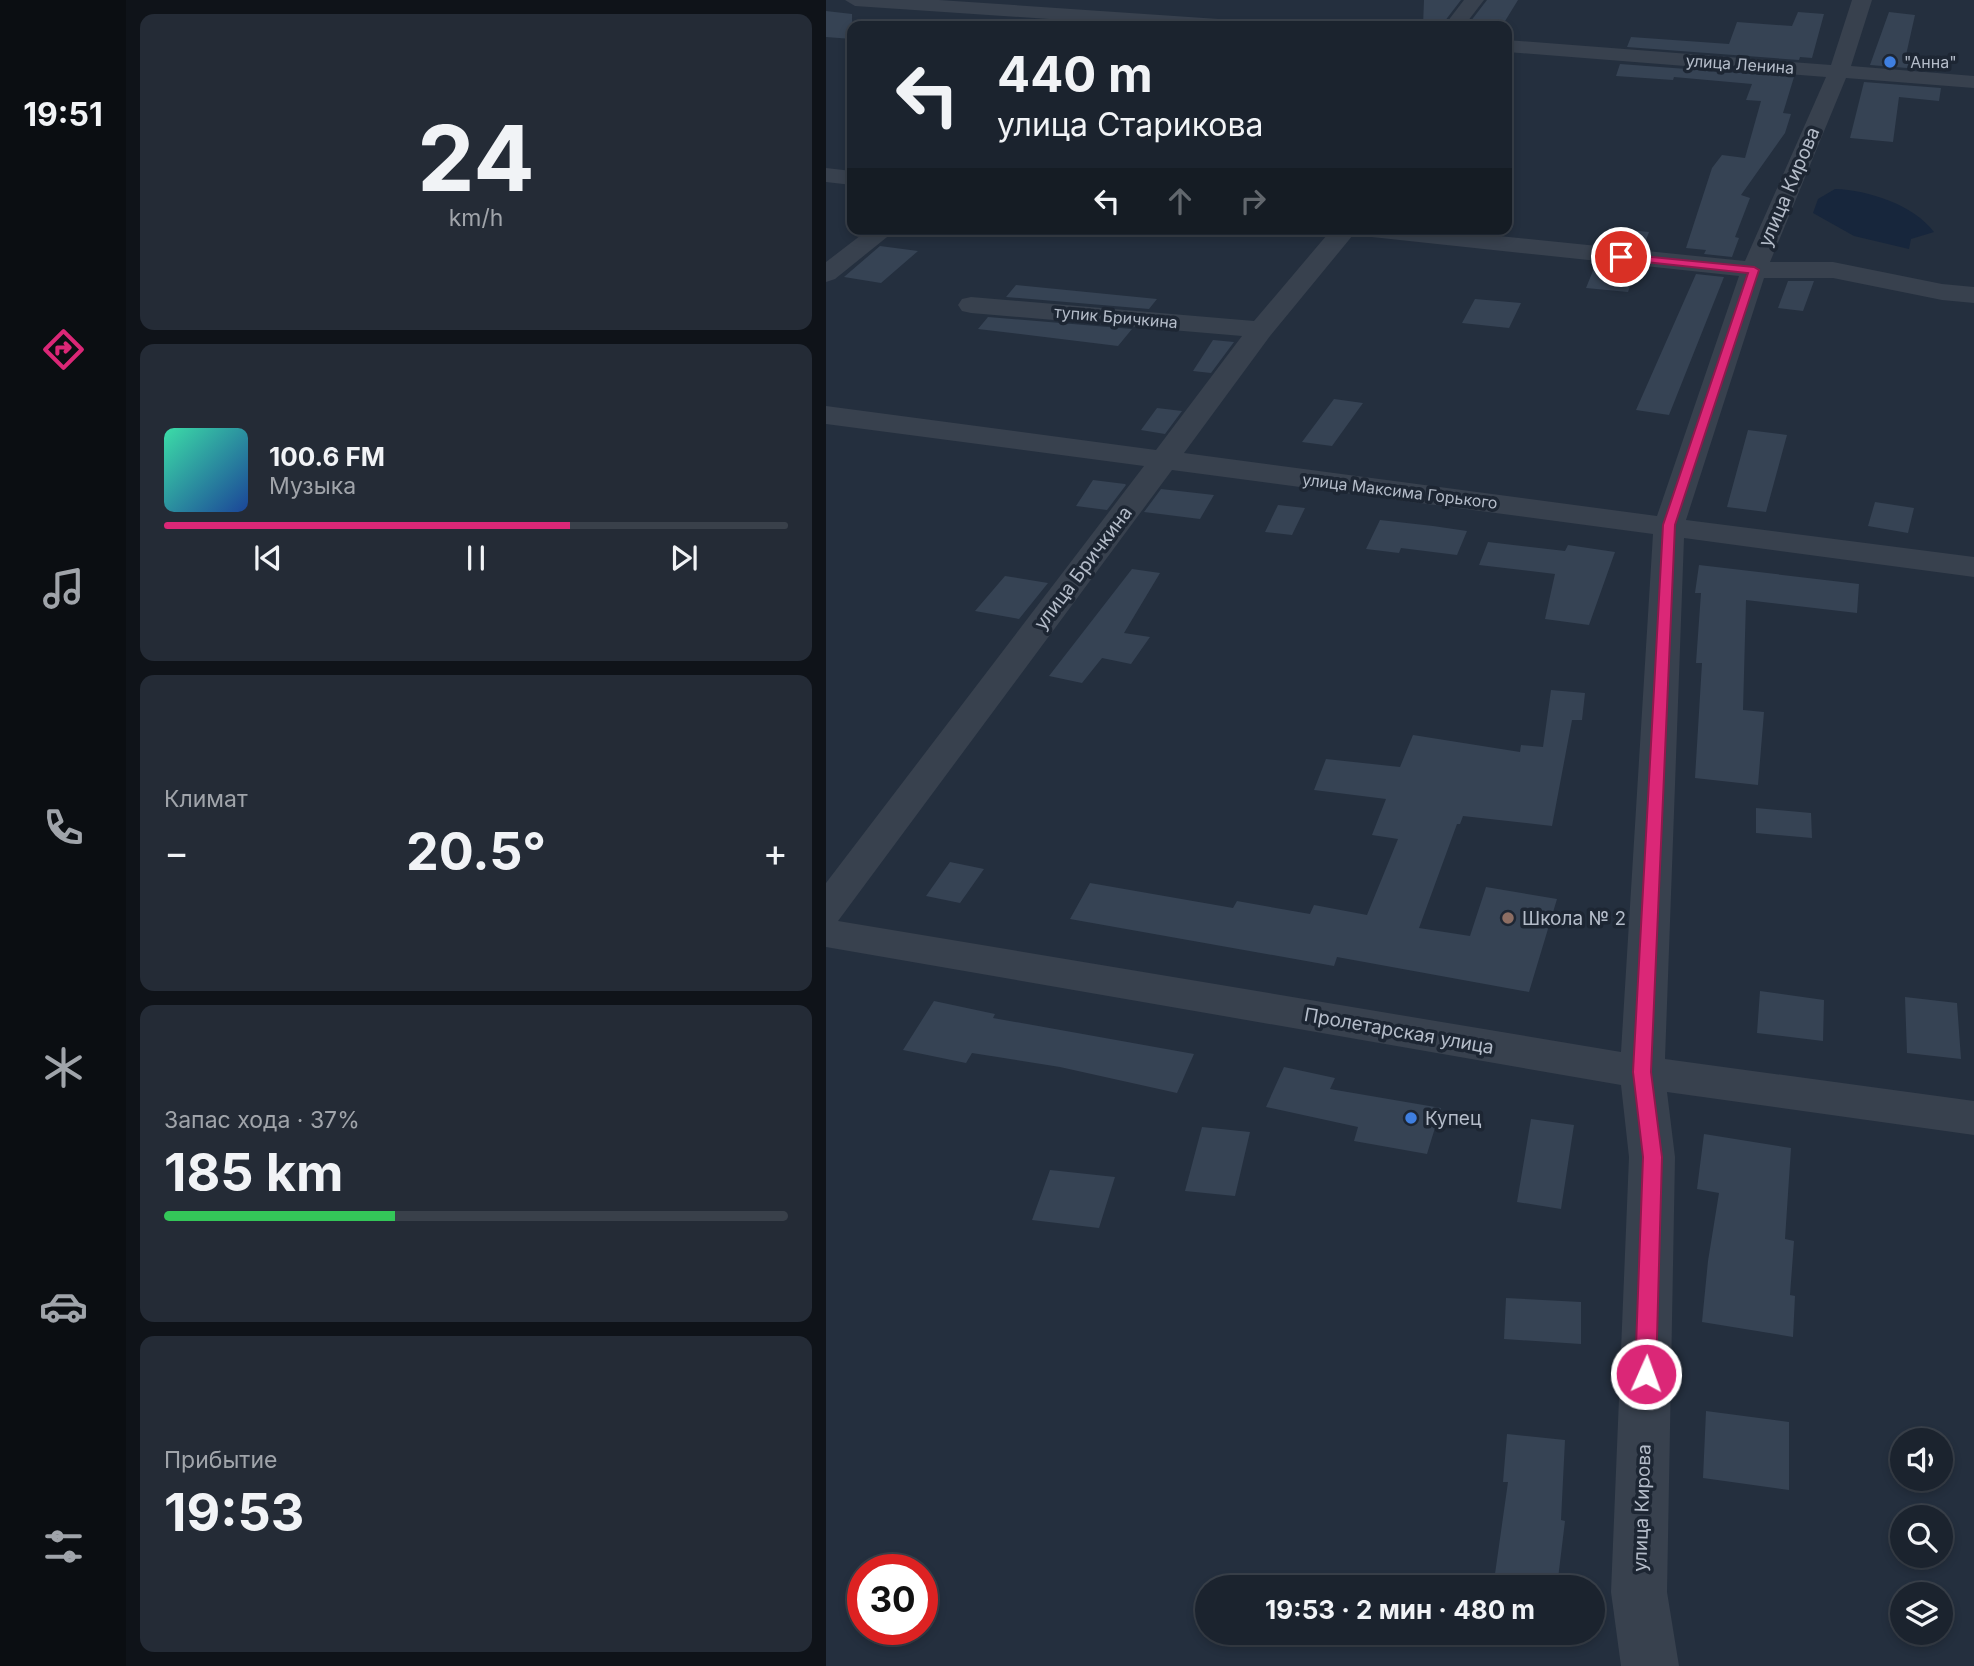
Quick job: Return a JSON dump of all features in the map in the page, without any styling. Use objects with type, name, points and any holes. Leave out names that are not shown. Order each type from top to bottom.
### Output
[{"type":"street","points":[[855,0],[1098,21],[1122,0]]},
{"type":"street","points":[[1458,21],[1474,0]]},
{"type":"street","name":"улица Кирова","points":[[1650,1666],[1640,1592],[1652,1157],[1642,1072],[1669,525],[1754,270],[1839,71],[1862,0]]},
{"type":"street","name":"улица Ленина","points":[[1512,47],[1974,82]]},
{"type":"street","points":[[826,175],[847,177]]},
{"type":"street","points":[[826,274],[877,235]]},
{"type":"street","name":"улица Бричкина","points":[[826,911],[1261,330],[1340,235]]},
{"type":"street","points":[[1414,235],[1754,270],[1833,270],[1942,292],[1974,295]]},
{"type":"street","name":"тупик Бричкина","points":[[971,304],[1261,330]]},
{"type":"street","name":"улица Максима Горького","points":[[826,415],[1974,567]]},
{"type":"street","name":"Пролетарская улица","points":[[826,933],[1642,1072],[1974,1118]]},
{"type":"water","points":[[1835,189],[1862,192],[1903,207],[1925,222],[1934,232],[1911,239],[1909,249],[1854,236],[1813,213],[1818,199]]},
{"type":"building","points":[[1424,0],[1461,0],[1445,21],[1423,21]]},
{"type":"building","points":[[1487,0],[1518,0],[1505,21],[1471,21]]},
{"type":"building","points":[[826,11],[852,14],[852,21],[847,21],[847,39],[826,37]]},
{"type":"building","points":[[1798,12],[1824,14],[1812,58],[1800,57],[1799,60],[1627,47],[1631,37],[1729,44],[1737,22],[1792,26]]},
{"type":"building","points":[[1889,12],[1915,15],[1906,55],[1946,58],[1944,71],[1870,65]]},
{"type":"building","points":[[1620,64],[1794,77],[1783,113],[1791,114],[1785,133],[1741,195],[1750,198],[1735,237],[1739,238],[1732,257],[1704,254],[1706,250],[1686,248],[1712,168],[1722,155],[1745,158],[1761,101],[1746,100],[1752,84],[1674,77],[1673,80],[1616,76]]},
{"type":"building","points":[[1864,82],[1941,88],[1939,101],[1899,97],[1893,142],[1850,138]]},
{"type":"building","points":[[1609,228],[1649,232],[1643,248],[1603,244]]},
{"type":"building","points":[[880,246],[918,251],[881,283],[844,277]]},
{"type":"building","points":[[1596,263],[1636,268],[1628,292],[1586,288]]},
{"type":"building","points":[[1696,274],[1724,277],[1669,415],[1636,410]]},
{"type":"building","points":[[1788,281],[1814,281],[1803,311],[1778,308]]},
{"type":"building","points":[[1016,285],[1157,299],[1149,309],[1006,297]]},
{"type":"building","points":[[1475,299],[1521,303],[1509,328],[1462,323]]},
{"type":"building","points":[[988,317],[1132,329],[1118,346],[978,329]]},
{"type":"building","points":[[1213,340],[1234,342],[1211,373],[1193,371]]},
{"type":"building","points":[[1334,399],[1363,403],[1332,446],[1302,442]]},
{"type":"building","points":[[1157,408],[1182,411],[1165,434],[1141,430]]},
{"type":"building","points":[[1748,430],[1787,435],[1766,512],[1727,507]]},
{"type":"building","points":[[1093,480],[1126,485],[1107,510],[1076,506]]},
{"type":"building","points":[[1161,489],[1214,495],[1200,519],[1144,512]]},
{"type":"building","points":[[1875,502],[1914,508],[1908,533],[1868,526]]},
{"type":"building","points":[[1278,505],[1305,508],[1292,535],[1265,532]]},
{"type":"building","points":[[1380,520],[1467,531],[1457,555],[1401,548],[1399,553],[1366,549]]},
{"type":"building","points":[[1488,542],[1565,551],[1568,545],[1615,552],[1589,625],[1545,619],[1555,574],[1479,565]]},
{"type":"building","points":[[1699,565],[1859,584],[1857,613],[1746,600],[1743,710],[1764,712],[1758,785],[1695,778],[1702,663],[1696,663],[1701,593],[1695,593]]},
{"type":"building","points":[[1132,569],[1160,573],[1124,633],[1150,637],[1131,664],[1102,658],[1082,683],[1049,676]]},
{"type":"building","points":[[1005,576],[1048,583],[1019,619],[975,611]]},
{"type":"building","points":[[1551,690],[1585,693],[1582,720],[1572,720],[1552,826],[1463,816],[1460,824],[1457,824],[1419,928],[1470,936],[1486,887],[1557,899],[1529,992],[1337,957],[1334,966],[1070,919],[1090,883],[1233,908],[1237,901],[1310,914],[1314,905],[1367,915],[1398,839],[1372,835],[1386,799],[1314,790],[1326,759],[1400,767],[1413,735],[1520,752],[1521,745],[1543,747]]},
{"type":"building","points":[[1756,808],[1811,813],[1812,838],[1756,833]]},
{"type":"building","points":[[950,862],[984,869],[960,903],[926,896]]},
{"type":"building","points":[[1760,991],[1824,1000],[1823,1041],[1757,1033]]},
{"type":"building","points":[[1905,997],[1957,1003],[1961,1059],[1907,1053]]},
{"type":"building","points":[[934,1001],[995,1014],[993,1018],[1194,1054],[1177,1093],[1060,1067],[972,1053],[966,1063],[903,1050]]},
{"type":"building","points":[[1284,1067],[1335,1078],[1330,1089],[1441,1108],[1427,1154],[1354,1141],[1358,1127],[1266,1107]]},
{"type":"building","points":[[1531,1119],[1574,1125],[1561,1209],[1517,1202]]},
{"type":"building","points":[[1202,1127],[1250,1132],[1235,1196],[1185,1191]]},
{"type":"building","points":[[1704,1134],[1791,1148],[1785,1239],[1794,1241],[1790,1295],[1795,1296],[1793,1337],[1702,1322],[1719,1193],[1697,1189]]},
{"type":"building","points":[[1050,1170],[1115,1177],[1099,1228],[1032,1220]]},
{"type":"building","points":[[1506,1298],[1581,1302],[1581,1344],[1504,1339]]},
{"type":"building","points":[[1706,1411],[1789,1422],[1789,1490],[1703,1478]]},
{"type":"building","points":[[1507,1434],[1565,1440],[1561,1520],[1565,1521],[1558,1575],[1495,1575],[1508,1482],[1503,1482]]},
{"type":"place","name":"\"Анна\"","points":[[1890,62]]},
{"type":"place","name":"Школа № 2","points":[[1508,918]]},
{"type":"place","name":"Купец","points":[[1411,1118]]},
{"type":"route","points":[[1621,257],[1754,270],[1669,525],[1642,1072],[1652,1157],[1646,1374]]}]
